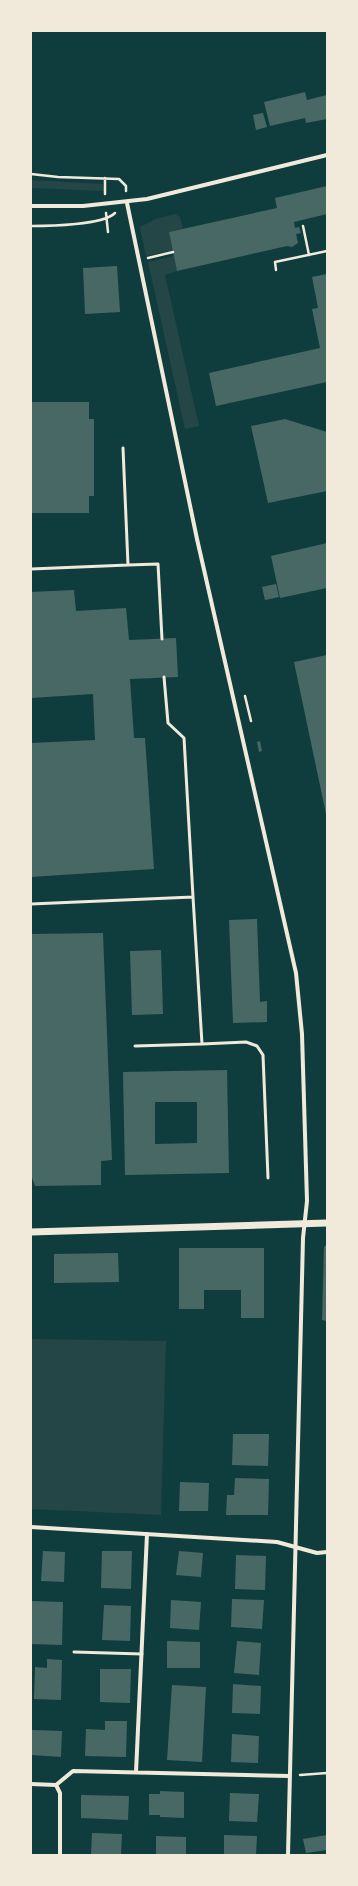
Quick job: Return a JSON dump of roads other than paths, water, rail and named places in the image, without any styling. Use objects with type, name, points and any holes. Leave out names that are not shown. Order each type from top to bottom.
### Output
[{"type":"street","points":[[31,206],[83,206],[148,199],[327,155]]},
{"type":"street","points":[[127,202],[197,540],[296,973],[302,1034],[307,1201],[303,1238],[288,1855]]},
{"type":"street","points":[[31,1232],[327,1223]]},
{"type":"street","points":[[31,1527],[277,1542],[317,1554],[327,1552]]},
{"type":"street","points":[[136,1772],[147,1534]]},
{"type":"street","points":[[31,1784],[56,1785],[73,1771],[290,1776]]},
{"type":"street","points":[[56,1785],[60,1793],[60,1855]]},
{"type":"lane","points":[[123,448],[128,565]]},
{"type":"lane","points":[[31,568],[158,564],[162,638]]},
{"type":"lane","points":[[164,677],[168,723],[184,738],[202,1044]]},
{"type":"lane","points":[[31,904],[193,897]]},
{"type":"lane","points":[[135,1046],[246,1042],[257,1046],[263,1056],[268,1178]]},
{"type":"lane","points":[[74,1652],[142,1654]]}]
